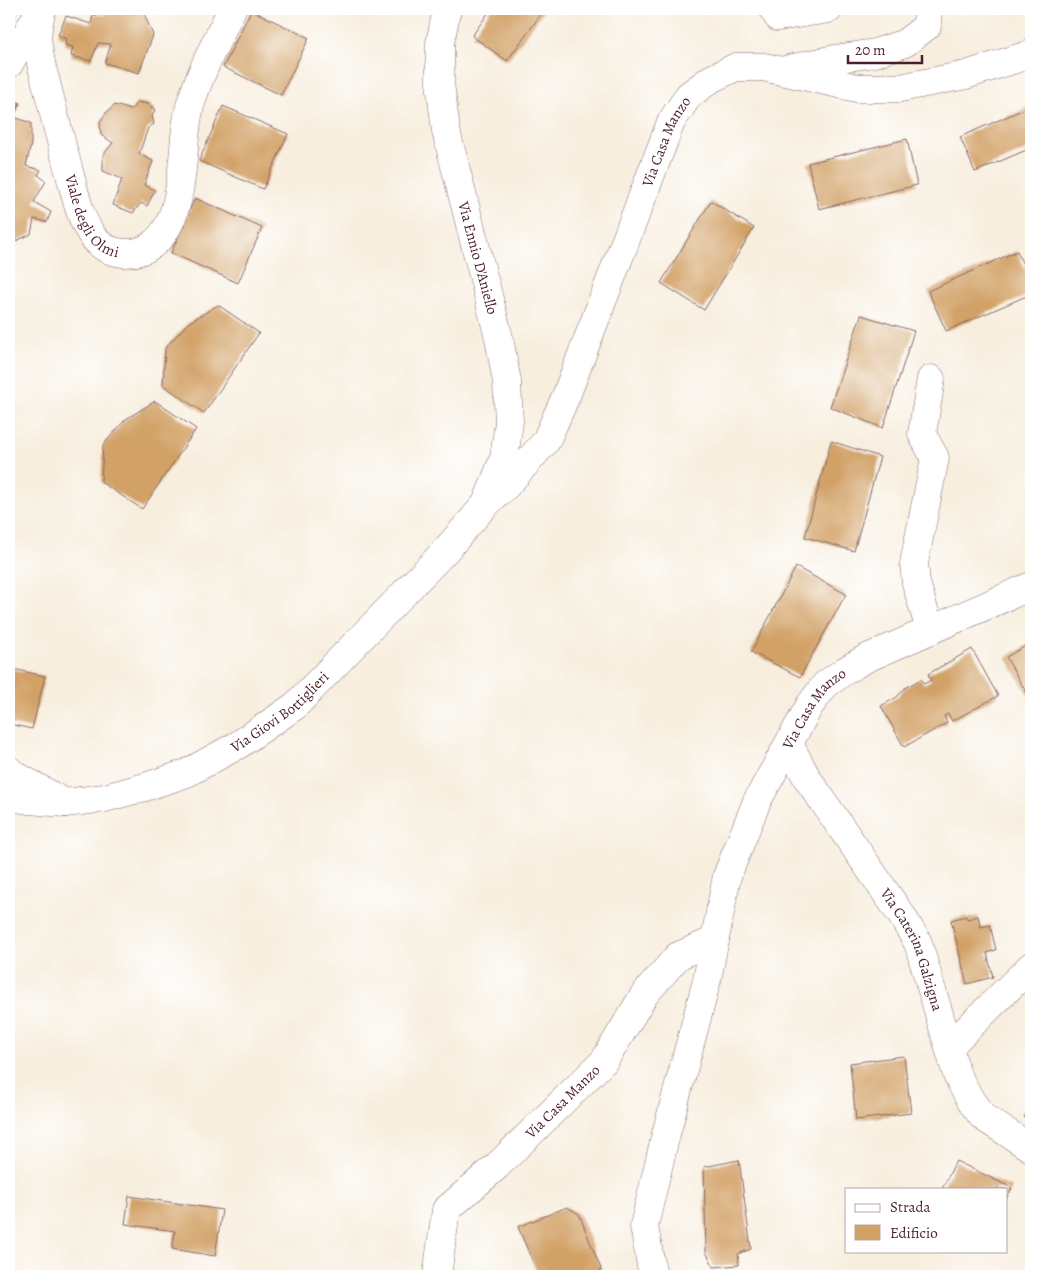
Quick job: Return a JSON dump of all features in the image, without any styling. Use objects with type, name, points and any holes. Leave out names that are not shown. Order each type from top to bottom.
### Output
[{"type":"street","name":"Viale degli Olmi","points":[[42,9],[38,26],[38,46],[78,206],[86,227],[95,240],[110,250],[122,254],[137,253],[152,245],[171,220],[176,200],[190,107],[201,74],[232,9]]},
{"type":"street","points":[[9,64],[42,9]]},
{"type":"street","name":"Via Ennio D'Aniello","points":[[447,9],[440,44],[440,83],[446,130],[499,338],[507,382],[509,422],[504,458],[486,504]]},
{"type":"street","points":[[772,9],[778,17],[829,9]]},
{"type":"street","points":[[780,70],[836,59],[875,54],[905,44],[927,26],[928,9]]},
{"type":"street","name":"Via Casa Manzo","points":[[486,504],[507,485],[546,441],[566,396],[671,122],[689,95],[711,79],[736,67],[764,67],[857,88],[900,88],[966,75],[1031,54]]},
{"type":"street","points":[[930,630],[916,583],[914,563],[935,458],[922,434],[931,379]]},
{"type":"street","name":"Via Giovi Bottiglieri","points":[[9,797],[65,803],[105,798],[187,773],[238,746],[295,706],[445,551],[486,504]]},
{"type":"street","name":"Via Casa Manzo","points":[[652,1276],[644,1226],[666,1134],[707,980],[727,876],[757,801],[810,705],[826,685],[865,659],[1031,586]]},
{"type":"street","name":"Via Caterina Galzigna","points":[[789,744],[807,778],[902,916],[918,943],[962,1087],[983,1117],[1031,1148]]},
{"type":"street","points":[[9,770],[65,803]]},
{"type":"street","name":"Via Casa Manzo","points":[[437,1276],[446,1210],[496,1166],[604,1061],[644,995],[678,956],[715,940]]},
{"type":"street","points":[[949,1047],[1031,966]]},
{"type":"building","points":[[114,9],[142,9],[153,35],[139,73],[105,63],[111,44],[98,43],[91,61],[71,56],[73,47],[65,45],[66,39],[58,35],[66,16],[91,24],[93,15],[105,15]]},
{"type":"building","points":[[306,9],[319,9],[317,14]]},
{"type":"building","points":[[491,9],[545,9],[507,61],[472,36]]},
{"type":"building","points":[[251,10],[309,38],[281,95],[223,67]]},
{"type":"building","points":[[9,97],[20,103],[14,117],[31,123],[31,144],[26,166],[41,170],[38,175],[46,181],[34,202],[51,212],[47,222],[34,219],[31,234],[10,244],[9,242]]},
{"type":"building","points":[[137,102],[148,104],[155,110],[152,116],[154,124],[148,128],[139,154],[153,161],[144,185],[155,190],[147,206],[141,203],[133,213],[113,205],[122,179],[103,171],[103,155],[113,143],[101,135],[100,122],[115,105],[131,110]]},
{"type":"building","points":[[223,106],[288,134],[263,189],[199,161]]},
{"type":"building","points":[[1031,106],[1031,148],[975,172],[960,137]]},
{"type":"building","points":[[907,139],[917,185],[819,209],[808,163]]},
{"type":"building","points":[[195,198],[262,228],[238,283],[171,253]]},
{"type":"building","points":[[711,201],[754,228],[704,310],[661,283]]},
{"type":"building","points":[[1017,251],[1031,283],[1031,294],[946,331],[928,291]]},
{"type":"building","points":[[218,305],[259,333],[204,413],[163,385],[165,348],[188,323]]},
{"type":"building","points":[[861,315],[914,331],[883,428],[830,407]]},
{"type":"building","points":[[155,401],[196,429],[142,509],[101,482],[103,445],[126,419]]},
{"type":"building","points":[[831,441],[880,457],[854,551],[805,537]]},
{"type":"building","points":[[796,567],[846,594],[800,677],[751,652]]},
{"type":"building","points":[[1031,643],[1031,698],[1030,699],[1006,657]]},
{"type":"building","points":[[972,649],[998,696],[952,721],[948,714],[944,716],[947,723],[904,747],[881,706],[921,679],[924,684],[931,680],[928,674]]},
{"type":"building","points":[[13,669],[45,676],[32,729],[9,724]]},
{"type":"building","points":[[966,916],[967,919],[978,916],[981,927],[990,925],[996,950],[987,953],[993,977],[967,984],[951,920]]},
{"type":"building","points":[[904,1056],[911,1113],[856,1120],[850,1063]]},
{"type":"building","points":[[1031,1107],[1031,1122],[1024,1117]]},
{"type":"building","points":[[739,1160],[751,1249],[738,1254],[739,1265],[714,1267],[706,1252],[704,1167]]},
{"type":"building","points":[[956,1161],[1012,1188],[1008,1195],[1008,1188],[942,1188]]},
{"type":"building","points":[[129,1196],[222,1210],[215,1256],[172,1249],[175,1231],[125,1224]]},
{"type":"building","points":[[567,1207],[579,1214],[601,1269],[600,1276],[539,1276],[518,1227]]}]
